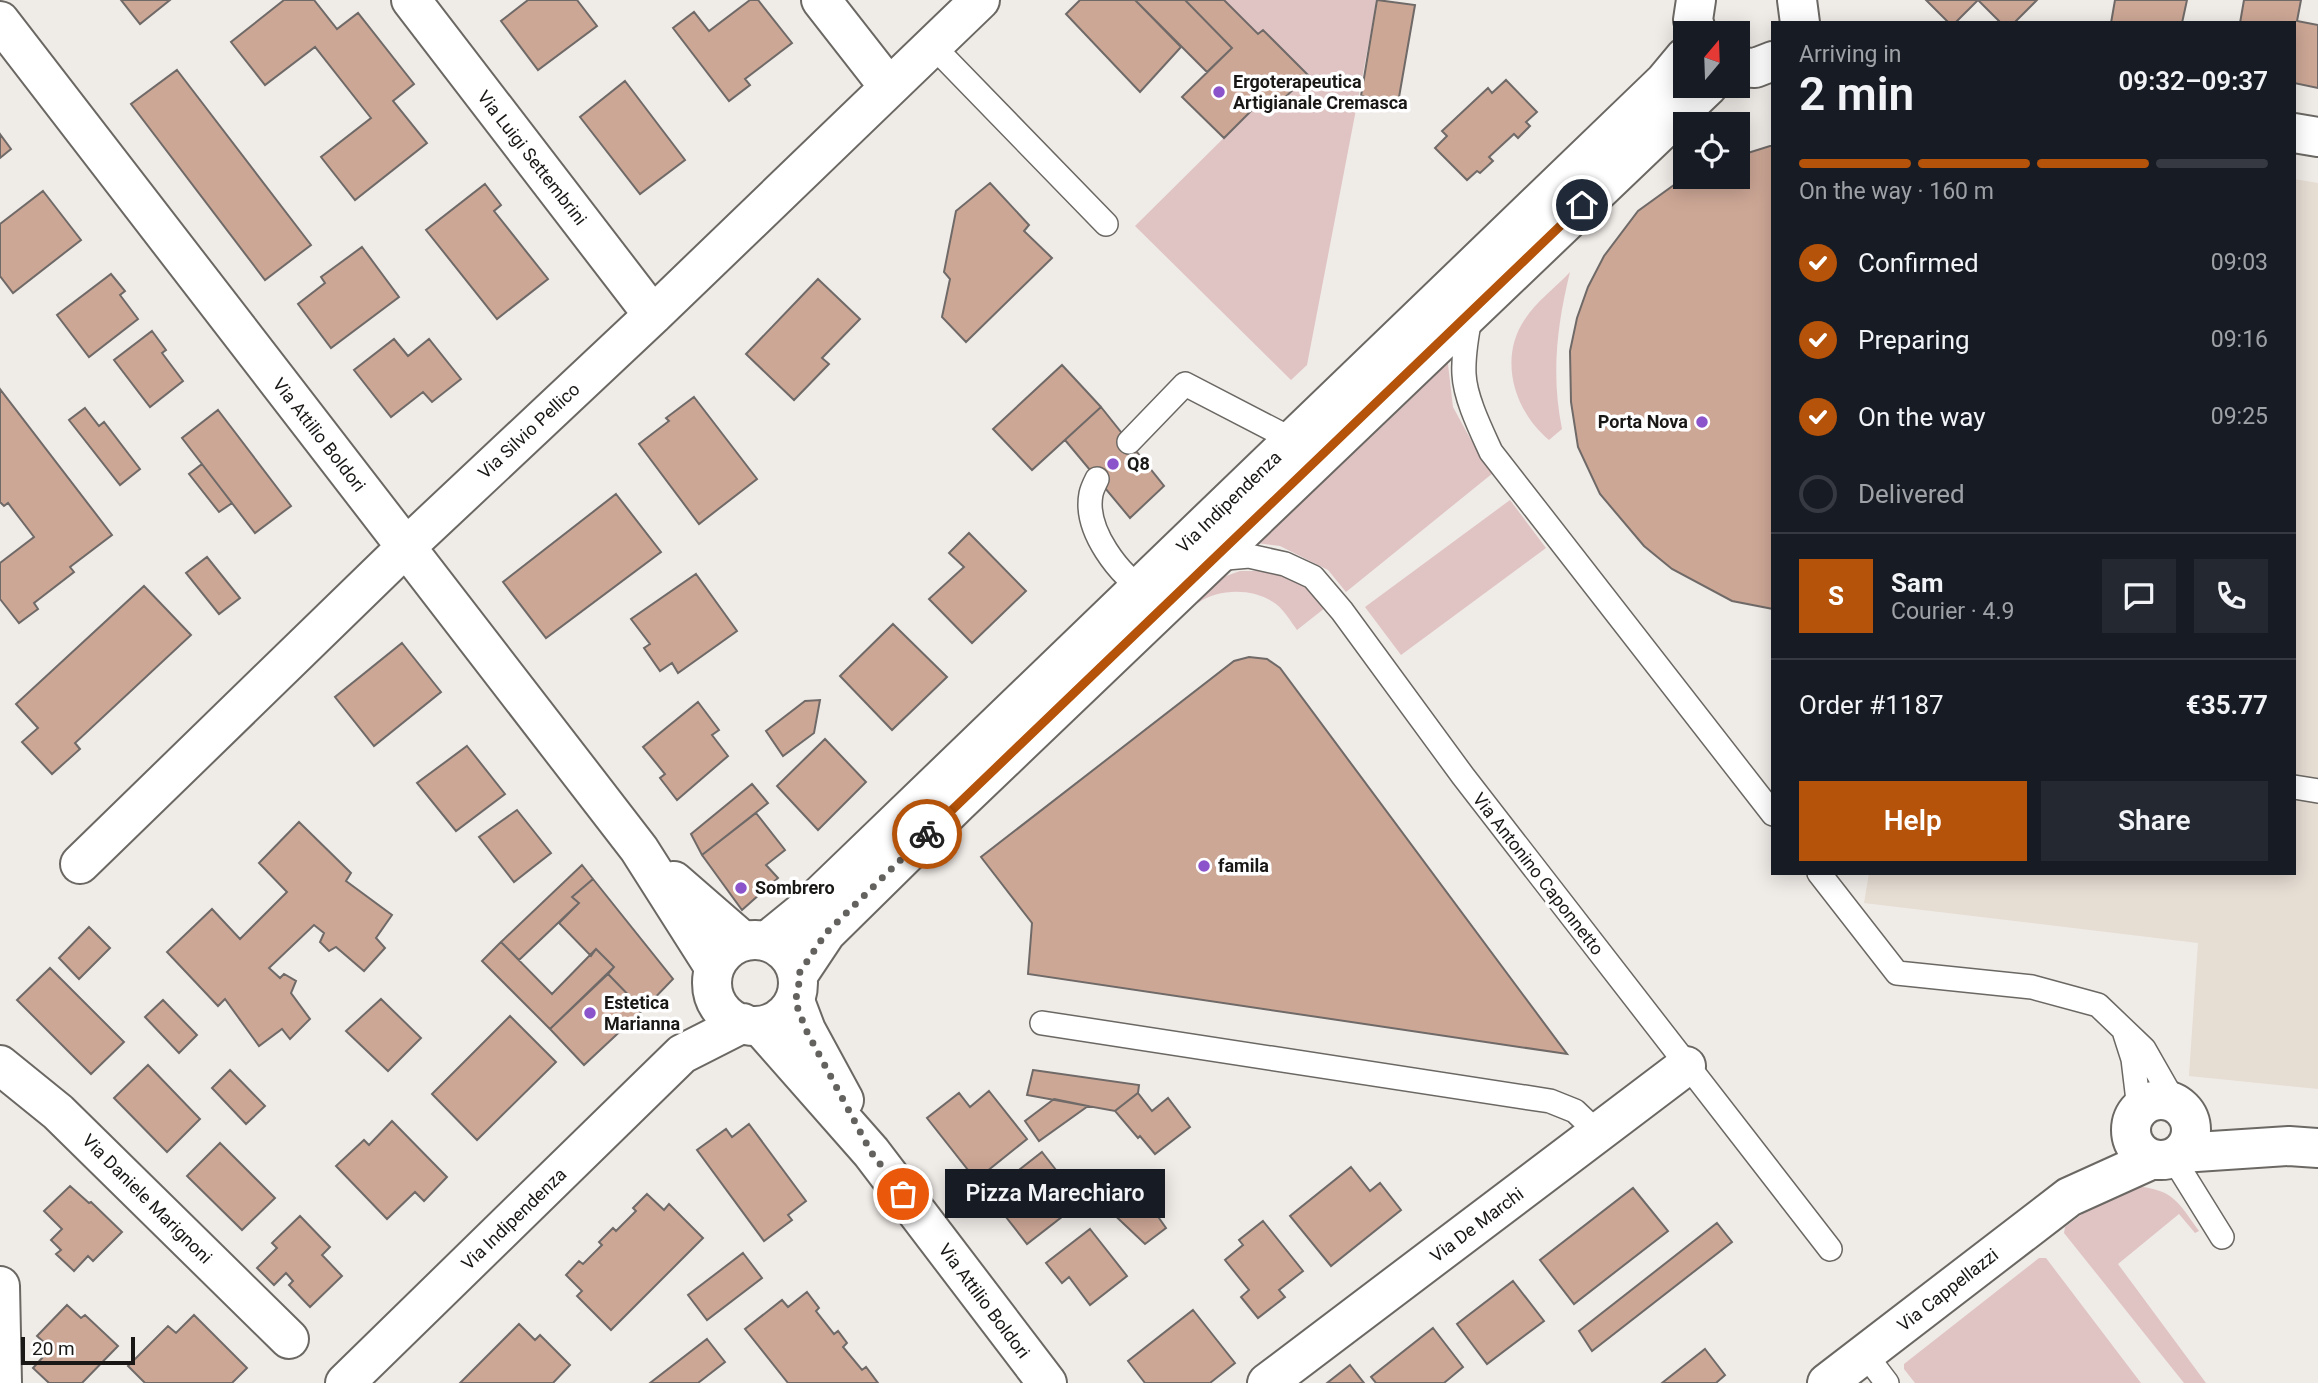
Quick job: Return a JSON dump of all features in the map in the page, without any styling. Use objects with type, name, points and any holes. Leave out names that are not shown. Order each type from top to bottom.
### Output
[{"type":"street","name":"Via Luigi Settembrini","points":[[411,0],[653,315]]},
{"type":"street","points":[[821,0],[889,88]]},
{"type":"street","name":"Via Silvio Pellico","points":[[80,864],[406,547],[934,47],[979,0]]},
{"type":"street","name":"Via Attilio Boldori","points":[[0,21],[639,849],[713,978]]},
{"type":"street","points":[[1750,68],[1771,62]]},
{"type":"street","name":"Via Indipendenza","points":[[755,941],[805,910],[1155,594],[1293,440],[1673,71]]},
{"type":"street","name":"Via Indipendenza","points":[[797,988],[826,933],[1130,640],[1155,594],[1215,559],[1695,98]]},
{"type":"street","points":[[2296,133],[2318,137]]},
{"type":"street","name":"Via Attilio Boldori","points":[[639,849],[755,941]]},
{"type":"street","points":[[755,941],[787,953],[794,963],[797,988],[787,1014],[777,1021],[751,1025],[733,1020],[722,1012],[713,978],[721,955],[731,946],[755,941]]},
{"type":"street","name":"Via Indipendenza","points":[[682,1054],[713,978]]},
{"type":"street","name":"Via Attilio Boldori","points":[[797,988],[806,1030],[871,1152]]},
{"type":"street","name":"Via Attilio Boldori","points":[[751,1025],[871,1152],[1047,1383]]},
{"type":"street","name":"Via Indipendenza","points":[[345,1383],[682,1054],[751,1025]]},
{"type":"street","name":"Via Daniele Marignoni","points":[[0,1065],[58,1112],[289,1339]]},
{"type":"street","name":"Via De Marchi","points":[[1267,1383],[1686,1066]]},
{"type":"street","points":[[2158,1110],[2303,1147],[2169,1156],[2143,1154],[2132,1138],[2130,1128],[2158,1110]]},
{"type":"street","points":[[2158,1110],[2188,1118],[2190,1137],[2169,1156]]},
{"type":"street","name":"Via Cappellazzi","points":[[1827,1383],[1876,1368],[2069,1197],[2158,1110]]},
{"type":"street","name":"Via Cappellazzi","points":[[2069,1197],[2169,1156]]},
{"type":"street","points":[[0,1286],[2,1383]]},
{"type":"lane","points":[[934,47],[1107,223]]},
{"type":"lane","points":[[1471,312],[1466,337],[1464,376],[1477,419],[1492,452],[1771,811]]},
{"type":"lane","points":[[1129,442],[1185,384],[1293,440]]},
{"type":"lane","points":[[1097,479],[1090,496],[1094,523],[1105,552],[1155,594]]},
{"type":"lane","name":"Via Antonino Caponnetto","points":[[1215,559],[1249,556],[1285,564],[1313,577],[1342,611],[1432,736],[1830,1249]]},
{"type":"lane","points":[[2296,788],[2318,791]]},
{"type":"lane","points":[[1821,875],[1897,973],[2032,987],[2098,1005],[2144,1049],[2158,1110]]},
{"type":"lane","points":[[1042,1023],[1549,1101],[1574,1111],[1598,1133]]},
{"type":"lane","points":[[2123,1027],[2133,1059],[2158,1110]]},
{"type":"lane","points":[[2169,1156],[2222,1237]]},
{"type":"shaded area","points":[[1224,0],[1377,0],[1307,365],[1291,380],[1135,226],[1258,104],[1267,114],[1307,75],[1263,30],[1258,34]]},
{"type":"shaded area","points":[[2296,179],[2318,183],[2318,1089],[2189,1076],[2198,943],[1864,903],[1869,875],[2296,875]]},
{"type":"shaded area","points":[[1570,272],[1557,350],[1557,389],[1562,429],[1549,440],[1537,428],[1519,399],[1514,383],[1512,350],[1525,319]]},
{"type":"shaded area","points":[[1446,347],[1453,407],[1493,473],[1346,592],[1328,570],[1280,546],[1249,542]]},
{"type":"shaded area","points":[[1510,500],[1546,548],[1401,655],[1365,607]]},
{"type":"shaded area","points":[[1240,571],[1266,571],[1298,578],[1330,604],[1297,630],[1279,607],[1258,595],[1227,593],[1194,602],[1212,581]]},
{"type":"shaded area","points":[[2136,1186],[2159,1191],[2174,1199],[2199,1231],[2195,1233],[2179,1214],[2118,1264],[2206,1383],[2184,1383],[2064,1233],[2065,1227],[2102,1199]]},
{"type":"shaded area","points":[[2039,1258],[2046,1258],[2141,1383],[1915,1383],[1904,1369],[1904,1364]]},
{"type":"building","points":[[121,0],[170,0],[140,24]]},
{"type":"building","points":[[284,0],[314,0],[337,29],[358,13],[414,84],[393,101],[427,143],[355,200],[321,157],[371,118],[315,47],[265,85],[231,42]]},
{"type":"building","points":[[528,0],[577,0],[597,26],[538,70],[501,21]]},
{"type":"building","points":[[750,0],[758,0],[792,43],[745,79],[750,85],[729,101],[673,28],[694,12],[709,31]]},
{"type":"building","points":[[1080,0],[1135,0],[1181,47],[1140,92],[1066,14]]},
{"type":"building","points":[[1135,0],[1185,0],[1232,48],[1207,72]]},
{"type":"building","points":[[1185,0],[1224,0],[1258,34],[1263,30],[1308,75],[1267,115],[1258,104],[1224,138],[1182,97],[1232,48]]},
{"type":"building","points":[[1377,0],[1415,5],[1398,103],[1361,96]]},
{"type":"building","points":[[1926,0],[1978,0],[1957,21],[1947,21]]},
{"type":"building","points":[[1978,0],[2037,0],[2016,21],[1999,21]]},
{"type":"building","points":[[2115,0],[2187,0],[2182,21],[2111,21]]},
{"type":"building","points":[[2244,0],[2301,0],[2297,21],[2318,25],[2318,88],[2296,83],[2296,21],[2240,21]]},
{"type":"building","points":[[177,70],[311,245],[265,280],[131,104]]},
{"type":"building","points":[[1506,80],[1537,112],[1526,122],[1530,126],[1518,138],[1514,134],[1489,157],[1493,161],[1467,180],[1435,148],[1447,136],[1442,131],[1488,88],[1492,93]]},
{"type":"building","points":[[625,81],[685,160],[640,194],[580,117]]},
{"type":"building","points":[[0,134],[11,149],[0,158]]},
{"type":"building","points":[[1771,146],[1771,609],[1732,601],[1672,569],[1644,546],[1600,494],[1578,447],[1571,402],[1570,351],[1577,318],[1588,287],[1604,256],[1638,211],[1673,186],[1673,189],[1750,189],[1750,152]]},
{"type":"building","points":[[990,183],[1029,225],[1024,231],[1052,258],[966,342],[942,317],[950,279],[944,272],[956,211]]},
{"type":"building","points":[[485,184],[501,205],[494,211],[548,279],[497,319],[426,230]]},
{"type":"building","points":[[43,191],[81,240],[13,293],[0,276],[0,224]]},
{"type":"building","points":[[362,247],[399,297],[331,348],[298,304],[325,283],[321,277]]},
{"type":"building","points":[[111,274],[125,291],[120,295],[138,319],[89,357],[57,315]]},
{"type":"building","points":[[818,279],[860,319],[822,358],[829,364],[794,400],[746,354]]},
{"type":"building","points":[[152,331],[166,350],[162,353],[183,381],[150,407],[114,360]]},
{"type":"building","points":[[394,339],[408,356],[429,339],[461,379],[432,402],[423,392],[391,417],[354,370]]},
{"type":"building","points":[[1062,365],[1101,407],[1032,470],[993,429]]},
{"type":"building","points":[[0,389],[112,535],[70,567],[74,572],[34,603],[38,609],[19,623],[0,599],[0,563],[34,537],[8,503],[4,506],[0,502]]},
{"type":"building","points":[[694,397],[757,479],[699,524],[639,444],[669,421],[666,418]]},
{"type":"building","points":[[1101,407],[1164,486],[1130,518],[1065,440]]},
{"type":"building","points":[[85,408],[99,426],[104,422],[140,469],[120,485],[69,420]]},
{"type":"building","points":[[218,410],[291,506],[255,533],[182,438]]},
{"type":"building","points":[[202,464],[232,503],[219,512],[189,474]]},
{"type":"building","points":[[616,494],[661,552],[546,638],[503,582]]},
{"type":"building","points":[[969,533],[1026,591],[972,643],[929,599],[964,567],[949,553]]},
{"type":"building","points":[[207,557],[240,598],[219,614],[186,573]]},
{"type":"building","points":[[696,574],[737,631],[678,673],[672,663],[660,671],[644,648],[650,644],[631,619]]},
{"type":"building","points":[[144,586],[191,635],[75,743],[80,749],[52,774],[22,742],[38,728],[16,704]]},
{"type":"building","points":[[893,624],[947,677],[892,730],[840,676]]},
{"type":"building","points":[[402,643],[441,692],[374,746],[335,697]]},
{"type":"building","points":[[1249,657],[1267,659],[1280,668],[1567,1054],[1028,974],[1032,923],[981,857],[1234,661]]},
{"type":"building","points":[[820,700],[814,733],[783,756],[766,731],[805,701]]},
{"type":"building","points":[[698,702],[719,730],[712,735],[728,756],[677,800],[660,778],[665,774],[643,747]]},
{"type":"building","points":[[825,739],[866,782],[818,830],[777,786]]},
{"type":"building","points":[[467,746],[505,794],[456,831],[417,783]]},
{"type":"building","points":[[752,784],[768,803],[702,855],[691,834]]},
{"type":"building","points":[[517,810],[551,853],[514,882],[479,837]]},
{"type":"building","points":[[756,813],[785,850],[766,865],[778,878],[742,910],[702,855]]},
{"type":"building","points":[[299,822],[351,873],[346,881],[392,915],[376,938],[385,948],[364,971],[336,947],[329,951],[320,942],[324,933],[314,925],[269,968],[280,978],[284,974],[296,981],[291,993],[310,1019],[290,1039],[282,1029],[259,1046],[225,999],[218,1006],[167,952],[212,909],[240,939],[287,892],[259,863]]},
{"type":"building","points":[[582,865],[593,879],[572,897],[579,903],[519,960],[501,942]]},
{"type":"building","points":[[593,879],[673,979],[643,1010],[608,974],[614,967],[596,949],[591,956],[559,923],[579,903],[572,897]]},
{"type":"building","points":[[89,927],[110,948],[79,979],[59,958]]},
{"type":"building","points":[[501,942],[552,994],[596,949],[614,967],[550,1029],[482,961]]},
{"type":"building","points":[[50,968],[124,1042],[91,1074],[17,1000]]},
{"type":"building","points":[[608,974],[643,1010],[584,1065],[550,1029]]},
{"type":"building","points":[[381,999],[421,1038],[388,1071],[346,1031]]},
{"type":"building","points":[[163,1000],[197,1035],[179,1053],[145,1017]]},
{"type":"building","points":[[510,1016],[556,1062],[477,1140],[432,1094]]},
{"type":"building","points":[[148,1065],[200,1119],[167,1152],[114,1098]]},
{"type":"building","points":[[230,1070],[265,1106],[246,1124],[212,1088]]},
{"type":"building","points":[[1033,1070],[1139,1085],[1138,1093],[1115,1111],[1027,1095]]},
{"type":"building","points":[[989,1091],[1027,1139],[976,1180],[927,1118],[959,1093],[970,1107]]},
{"type":"building","points":[[1138,1093],[1152,1111],[1168,1098],[1190,1127],[1155,1154],[1115,1111]]},
{"type":"building","points":[[1054,1099],[1088,1106],[1039,1141],[1025,1121]]},
{"type":"building","points":[[392,1121],[447,1177],[424,1201],[415,1192],[387,1219],[336,1166],[364,1140],[369,1145]]},
{"type":"building","points":[[749,1124],[806,1201],[788,1215],[792,1220],[764,1241],[697,1150],[726,1129],[732,1137]]},
{"type":"building","points":[[220,1143],[275,1198],[242,1230],[187,1176]]},
{"type":"building","points":[[1042,1152],[1081,1202],[1027,1244],[988,1194]]},
{"type":"building","points":[[1351,1167],[1370,1191],[1380,1183],[1401,1210],[1331,1266],[1290,1216]]},
{"type":"building","points":[[1135,1184],[1166,1228],[1145,1244],[1105,1206]]},
{"type":"building","points":[[70,1186],[122,1232],[93,1261],[88,1256],[74,1271],[56,1254],[61,1250],[51,1240],[62,1229],[44,1211]]},
{"type":"building","points":[[1633,1188],[1668,1231],[1574,1304],[1540,1260]]},
{"type":"building","points":[[647,1194],[664,1210],[669,1204],[703,1238],[611,1330],[577,1296],[582,1291],[566,1275],[579,1261],[583,1264],[602,1245],[599,1242],[613,1228],[616,1231],[636,1211],[633,1208]]},
{"type":"building","points":[[300,1216],[330,1247],[322,1255],[342,1276],[310,1307],[289,1285],[293,1281],[286,1273],[274,1285],[257,1268],[277,1248],[272,1243]]},
{"type":"building","points":[[1263,1221],[1303,1271],[1279,1290],[1285,1297],[1258,1318],[1241,1297],[1249,1290],[1225,1260],[1243,1245],[1239,1240]]},
{"type":"building","points":[[1717,1223],[1732,1242],[1592,1351],[1579,1331]]},
{"type":"building","points":[[1090,1229],[1127,1276],[1090,1305],[1069,1277],[1062,1283],[1046,1263]]},
{"type":"building","points":[[743,1253],[762,1278],[707,1320],[688,1295]]},
{"type":"building","points":[[1513,1281],[1544,1321],[1487,1364],[1457,1324]]},
{"type":"building","points":[[807,1292],[819,1308],[816,1311],[834,1334],[838,1331],[847,1343],[843,1347],[862,1370],[866,1367],[878,1383],[788,1383],[745,1329],[782,1300],[788,1307]]},
{"type":"building","points":[[67,1305],[81,1318],[85,1315],[118,1346],[82,1383],[49,1383],[33,1368],[43,1357],[37,1352],[46,1344],[37,1336]]},
{"type":"building","points":[[1193,1310],[1235,1363],[1210,1383],[1145,1383],[1128,1361]]},
{"type":"building","points":[[194,1315],[247,1368],[232,1383],[145,1383],[128,1366],[168,1326],[176,1333]]},
{"type":"building","points":[[519,1324],[535,1340],[540,1335],[570,1365],[553,1383],[460,1383]]},
{"type":"building","points":[[1433,1328],[1463,1367],[1444,1383],[1376,1383],[1371,1377]]},
{"type":"building","points":[[707,1339],[725,1362],[698,1383],[650,1383]]},
{"type":"building","points":[[1705,1349],[1725,1375],[1716,1383],[1662,1383]]},
{"type":"building","points":[[1350,1365],[1364,1383],[1327,1383]]},
{"type":"way so far","points":[[903,1194],[871,1152],[806,1030],[795,1001],[799,988],[798,975],[826,933],[927,834]]},
{"type":"place","name":"Ergoterapeutica Artigianale Cremasca","points":[[1219,92]]},
{"type":"place","name":"Porta Nova","points":[[1702,422]]},
{"type":"place","name":"Q8","points":[[1113,464]]},
{"type":"place","name":"famila","points":[[1204,866]]},
{"type":"place","name":"Sombrero","points":[[741,888]]},
{"type":"place","name":"Estetica Marianna","points":[[590,1013]]},
{"type":"place","name":"Pizza Marechiaro","points":[[903,1194]]},
{"type":"route","points":[[927,834],[1582,205]]}]
